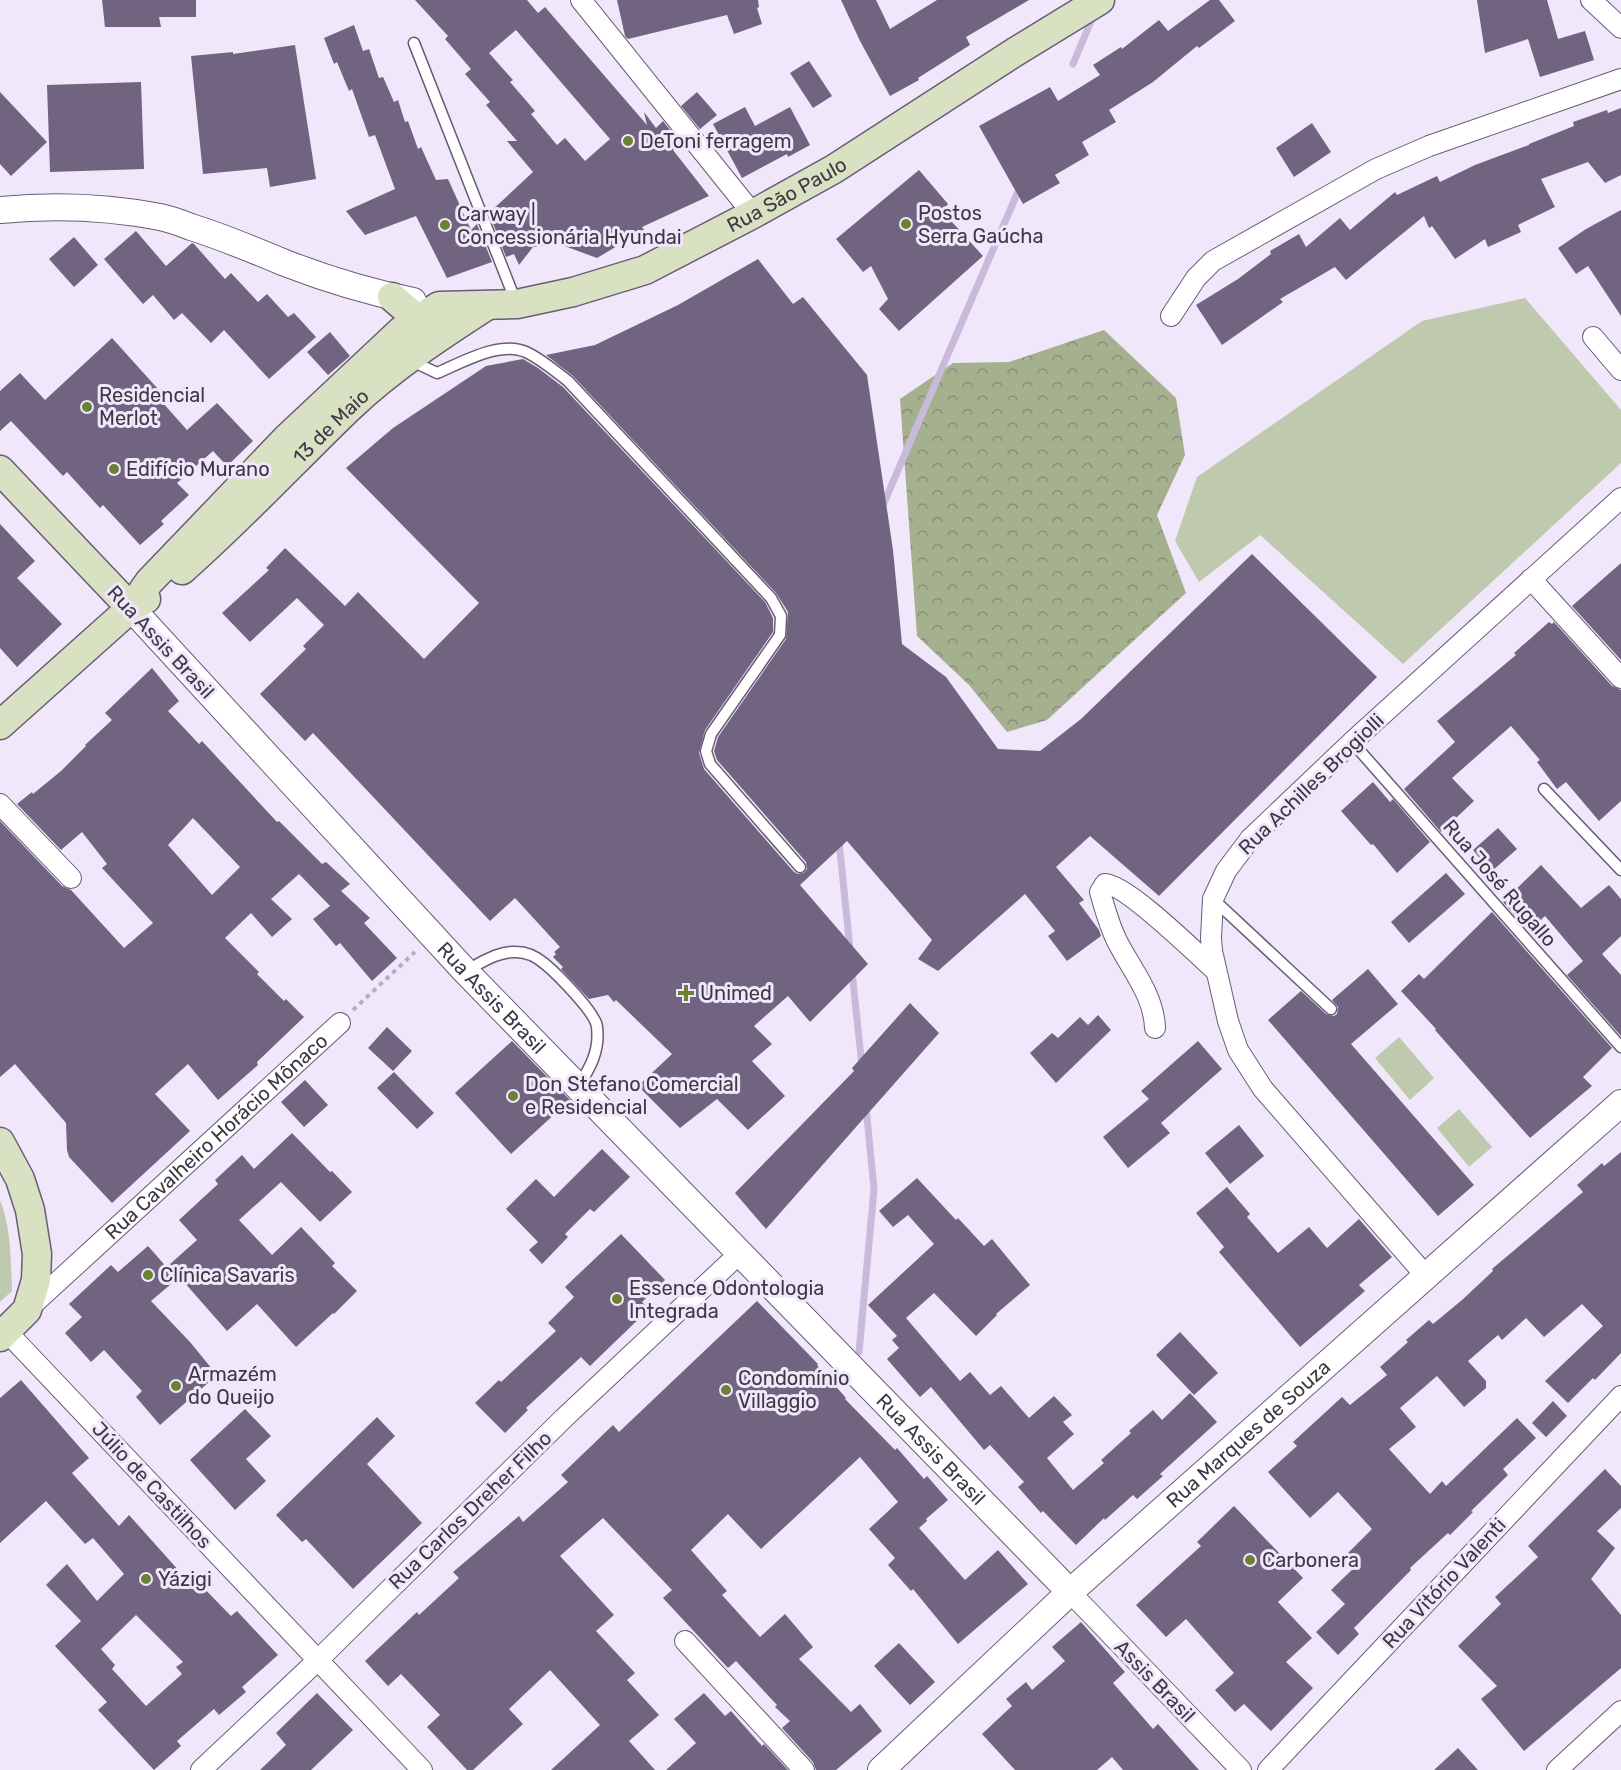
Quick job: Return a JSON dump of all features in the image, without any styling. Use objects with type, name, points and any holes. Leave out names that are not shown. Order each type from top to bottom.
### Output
[{"type":"main road","name":"Rua São Paulo","points":[[428,313],[503,304],[573,292],[645,270],[834,169],[1100,0]]},
{"type":"main road","points":[[350,407],[367,381],[418,333],[428,313],[392,297]]},
{"type":"main road","name":"13 de Maio","points":[[0,725],[131,608],[158,591],[218,539],[350,407],[444,333],[503,304]]},
{"type":"main road","name":"13 de Maio","points":[[131,608],[149,582],[287,438],[401,331],[428,313]]},
{"type":"main road","name":"Rua Assis Brasil","points":[[0,470],[131,608]]},
{"type":"main road","points":[[0,1142],[20,1179],[30,1210],[37,1254],[36,1280],[27,1310]]},
{"type":"main road","name":"Rua Cavalheiro Horácio Mônaco","points":[[3,1334],[27,1310]]},
{"type":"street","points":[[581,0],[753,214]]},
{"type":"street","points":[[1591,0],[1621,28]]},
{"type":"street","points":[[1171,316],[1196,278],[1213,261],[1376,169],[1429,146],[1621,79]]},
{"type":"street","points":[[0,210],[17,208],[101,209],[162,217],[227,239],[287,264],[392,297]]},
{"type":"street","points":[[1593,338],[1621,370]]},
{"type":"street","name":"Rua Achilles Brogiolli","points":[[1426,1276],[1263,1089],[1238,1050],[1228,1021],[1216,971],[1211,938],[1213,899],[1226,870],[1250,839],[1352,742],[1621,498]]},
{"type":"street","points":[[1531,579],[1621,678]]},
{"type":"street","name":"Rua Assis Brasil","points":[[131,608],[431,936],[1070,1592]]},
{"type":"street","points":[[0,804],[71,878]]},
{"type":"street","points":[[1155,1028],[1155,1017],[1146,993],[1117,942],[1108,921],[1100,892],[1105,884],[1111,884],[1130,896],[1216,971]]},
{"type":"street","name":"Rua Cavalheiro Horácio Mônaco","points":[[27,1310],[339,1023]]},
{"type":"street","name":"Rua Marques de Souza","points":[[881,1770],[1070,1592],[1621,1103]]},
{"type":"street","name":"Rua Carlos Dreher Filho","points":[[201,1770],[318,1660],[564,1418],[740,1253]]},
{"type":"street","name":"Júlio de Castilhos","points":[[3,1334],[422,1770]]},
{"type":"street","name":"Rua Vitório Valenti","points":[[1268,1770],[1621,1396]]},
{"type":"street","name":"Assis Brasil","points":[[1070,1592],[1241,1770]]},
{"type":"street","points":[[685,1641],[804,1770]]},
{"type":"street","points":[[1557,1770],[1621,1711]]},
{"type":"lane","points":[[414,43],[503,304]]},
{"type":"lane","points":[[409,360],[437,373],[497,348],[524,351],[547,364],[568,381],[771,598],[781,616],[780,635],[711,734],[706,752],[710,764],[800,867]]},
{"type":"lane","name":"Rua José Rugallo","points":[[1352,742],[1621,1047]]},
{"type":"lane","points":[[1544,789],[1621,870]]},
{"type":"lane","points":[[1213,899],[1331,1009]]},
{"type":"lane","points":[[465,971],[504,953],[517,951],[529,954],[544,963],[589,1010],[597,1024],[598,1041],[594,1061],[578,1087]]},
{"type":"path","name":"Rua Cavalheiro Horácio Mônaco","points":[[339,1023],[431,936]]},
{"type":"green space","points":[[1525,298],[1621,410],[1621,463],[1403,664],[1260,535],[1199,582],[1175,541],[1197,477],[1422,321]]},
{"type":"green space","points":[[1104,330],[1176,398],[1185,455],[1157,515],[1186,593],[1047,720],[1007,732],[969,685],[917,636],[900,399],[953,363],[1009,362]]},
{"type":"green space","points":[[1399,1037],[1434,1078],[1410,1100],[1375,1058]]},
{"type":"green space","points":[[1459,1109],[1492,1147],[1469,1167],[1437,1128]]},
{"type":"green space","points":[[0,1200],[8,1233],[12,1291],[0,1302]]},
{"type":"building","points":[[102,0],[196,0],[196,17],[159,17],[161,27],[105,27]]},
{"type":"building","points":[[415,0],[527,0],[538,13],[545,7],[647,125],[644,112],[656,128],[663,121],[681,144],[673,150],[709,196],[642,227],[644,230],[597,258],[559,244],[533,247],[519,265],[514,254],[506,257],[489,213],[533,172],[507,141],[517,141],[486,105],[490,102],[465,74],[471,69],[445,39],[448,36]],"holes":[[[516,30],[610,139],[585,161],[565,138],[557,145],[531,114],[535,111],[510,82],[513,80],[489,53]]]},
{"type":"building","points":[[617,0],[758,0],[759,7],[757,8],[762,24],[734,34],[727,15],[628,39],[625,36]]},
{"type":"building","points":[[841,0],[876,0],[890,29],[937,0],[1029,0],[966,37],[970,45],[918,78],[919,80],[890,96]]},
{"type":"building","points":[[1210,0],[1219,0],[1235,21],[1199,48],[1197,46],[1153,82],[1109,110],[1116,122],[1082,142],[1089,155],[1055,175],[1060,183],[1023,204],[979,126],[1050,87],[1058,101],[1100,75],[1093,65],[1121,47],[1122,49],[1159,20],[1168,31]]},
{"type":"building","points":[[1477,0],[1547,0],[1558,39],[1585,31],[1594,60],[1540,77],[1528,39],[1485,53]]},
{"type":"building","points":[[354,25],[363,51],[369,49],[379,78],[383,77],[394,102],[398,100],[405,122],[408,121],[418,149],[421,147],[436,180],[448,179],[471,230],[477,224],[492,262],[447,278],[416,216],[365,235],[346,211],[395,189],[375,135],[369,137],[352,89],[349,91],[337,62],[334,64],[324,38]]},
{"type":"building","points":[[295,45],[316,179],[270,187],[267,168],[203,174],[191,56],[233,52],[233,54]]},
{"type":"building","points":[[809,61],[832,96],[813,108],[790,73]]},
{"type":"building","points":[[141,82],[144,169],[50,172],[47,85]]},
{"type":"building","points":[[0,92],[47,142],[11,176],[0,164]]},
{"type":"building","points":[[697,92],[717,115],[700,129],[681,106]]},
{"type":"building","points":[[745,107],[755,126],[790,107],[810,145],[788,157],[787,154],[742,178],[713,124]]},
{"type":"building","points":[[1621,108],[1621,175],[1605,183],[1588,162],[1541,179],[1555,207],[1518,225],[1521,232],[1488,247],[1485,239],[1455,259],[1432,226],[1429,228],[1424,216],[1346,280],[1335,267],[1280,299],[1283,302],[1222,345],[1196,305],[1238,279],[1271,254],[1270,251],[1299,234],[1306,247],[1340,218],[1350,230],[1395,192],[1397,195],[1437,176],[1440,182],[1475,165],[1574,126],[1573,122],[1607,110],[1608,113]]},
{"type":"building","points":[[1312,123],[1331,152],[1294,177],[1276,148]]},
{"type":"building","points":[[919,170],[948,204],[942,211],[983,256],[899,331],[879,309],[888,299],[871,266],[863,272],[836,239]]},
{"type":"building","points":[[1621,210],[1621,316],[1588,266],[1576,274],[1558,248],[1586,229]]},
{"type":"building","points":[[136,231],[166,266],[192,243],[194,244],[225,279],[231,273],[258,302],[267,294],[288,317],[294,313],[316,337],[269,379],[224,330],[211,343],[182,313],[174,320],[153,295],[143,304],[104,259]]},
{"type":"building","points":[[74,237],[98,265],[74,287],[49,259]]},
{"type":"building","points":[[758,259],[793,304],[803,297],[867,375],[893,550],[902,644],[946,677],[998,749],[1040,751],[1081,719],[1252,554],[1377,677],[1159,896],[1090,836],[1056,867],[1084,900],[1079,903],[1101,936],[1067,961],[1048,936],[1055,931],[1025,894],[938,971],[918,959],[932,940],[847,841],[800,885],[868,964],[810,1022],[788,996],[754,1026],[772,1044],[752,1061],[785,1096],[748,1130],[717,1099],[680,1128],[638,1086],[672,1054],[616,1000],[614,1002],[608,995],[589,999],[553,957],[556,954],[554,952],[560,947],[515,898],[490,921],[313,733],[305,741],[260,694],[306,649],[303,646],[324,625],[297,598],[250,642],[222,613],[269,570],[266,568],[285,548],[345,606],[358,592],[424,659],[479,603],[346,468],[393,428],[486,366],[523,359],[563,387],[765,602],[773,618],[773,632],[705,730],[699,753],[704,769],[794,872],[804,873],[807,869],[806,862],[717,760],[714,751],[718,737],[786,639],[788,612],[776,593],[573,376],[546,355],[595,345],[678,305]]},
{"type":"building","points":[[330,332],[350,356],[328,375],[307,352]]},
{"type":"building","points":[[112,338],[158,389],[154,393],[187,430],[217,403],[253,441],[227,466],[213,451],[177,483],[189,495],[161,521],[164,524],[140,545],[103,505],[100,508],[67,472],[63,476],[11,421],[0,431],[0,391],[20,373],[45,400]]},
{"type":"building","points":[[0,524],[35,561],[17,578],[62,624],[17,667],[0,648]]},
{"type":"building","points":[[1621,563],[1621,660],[1572,606]]},
{"type":"building","points":[[1549,622],[1552,624],[1554,622],[1612,686],[1621,690],[1621,801],[1599,821],[1566,782],[1557,789],[1537,762],[1540,760],[1511,726],[1452,778],[1474,801],[1441,832],[1404,789],[1455,742],[1437,721],[1516,655],[1514,653]]},
{"type":"building","points":[[152,668],[179,701],[168,711],[199,744],[202,741],[277,822],[279,821],[322,864],[326,862],[350,884],[341,891],[370,918],[364,923],[397,958],[372,981],[340,943],[336,946],[313,919],[330,906],[299,874],[271,899],[292,919],[272,937],[251,913],[225,938],[284,1001],[286,999],[304,1017],[257,1062],[258,1065],[218,1100],[188,1064],[155,1094],[190,1131],[112,1203],[69,1157],[66,1123],[15,1064],[0,1077],[0,821],[62,886],[71,890],[124,948],[153,923],[102,868],[107,864],[82,832],[61,850],[17,804],[61,771],[112,720],[105,713]],"holes":[[[193,818],[240,867],[212,895],[168,845]]]},
{"type":"building","points":[[1373,782],[1390,802],[1393,799],[1430,842],[1397,873],[1341,811]]},
{"type":"building","points":[[1498,828],[1517,849],[1491,872],[1473,850]]},
{"type":"building","points":[[1541,865],[1581,908],[1609,885],[1621,899],[1621,936],[1602,954],[1621,975],[1621,1036],[1567,975],[1583,961],[1545,916],[1529,931],[1503,902]]},
{"type":"building","points":[[1446,873],[1465,894],[1409,943],[1391,922]]},
{"type":"building","points":[[1492,912],[1612,1048],[1583,1077],[1592,1086],[1530,1138],[1401,991],[1419,974],[1424,979]]},
{"type":"building","points":[[1368,969],[1398,1004],[1351,1044],[1474,1185],[1438,1216],[1268,1020],[1301,991],[1326,1014],[1334,1016],[1337,1014],[1338,1007],[1332,1000]]},
{"type":"building","points":[[910,1003],[939,1033],[766,1229],[735,1193],[854,1071],[852,1068]]},
{"type":"building","points":[[1098,1015],[1111,1030],[1056,1083],[1030,1053],[1052,1033],[1058,1038],[1080,1017],[1088,1025]]},
{"type":"building","points":[[387,1027],[412,1051],[393,1071],[368,1048]]},
{"type":"building","name":"Don Stefano Comercial e Residencial","points":[[512,1041],[570,1100],[511,1154],[455,1093]]},
{"type":"building","points":[[1198,1041],[1222,1069],[1161,1123],[1170,1133],[1128,1168],[1103,1137],[1149,1099],[1141,1091]]},
{"type":"building","points":[[394,1072],[434,1113],[417,1129],[377,1088]]},
{"type":"building","points":[[305,1080],[328,1105],[304,1127],[281,1102]]},
{"type":"building","points":[[1239,1125],[1264,1156],[1230,1184],[1205,1153]]},
{"type":"building","points":[[292,1133],[352,1192],[320,1222],[281,1182],[239,1220],[272,1255],[301,1227],[335,1263],[332,1266],[357,1291],[296,1347],[257,1304],[227,1331],[169,1265],[197,1240],[179,1220],[218,1184],[215,1180],[242,1155],[254,1169]]},
{"type":"building","points":[[602,1149],[630,1177],[594,1212],[590,1209],[565,1234],[568,1237],[542,1264],[529,1250],[538,1242],[506,1209],[536,1179],[554,1197]]},
{"type":"building","points":[[1621,1152],[1621,1353],[1568,1403],[1545,1381],[1603,1326],[1582,1304],[1544,1337],[1526,1318],[1502,1340],[1498,1335],[1468,1361],[1486,1381],[1486,1388],[1464,1407],[1437,1376],[1400,1408],[1416,1427],[1389,1449],[1430,1494],[1442,1481],[1446,1486],[1517,1418],[1536,1438],[1503,1469],[1508,1475],[1471,1511],[1473,1512],[1450,1535],[1448,1533],[1410,1568],[1411,1570],[1354,1628],[1359,1634],[1338,1655],[1316,1632],[1345,1604],[1331,1590],[1357,1565],[1346,1555],[1372,1529],[1338,1492],[1310,1518],[1268,1472],[1297,1446],[1293,1442],[1342,1397],[1350,1405],[1387,1375],[1380,1367],[1408,1342],[1406,1340],[1429,1320],[1433,1324],[1462,1300],[1493,1271],[1492,1269],[1583,1192],[1577,1185],[1602,1163],[1604,1166]]},
{"type":"building","points":[[917,1178],[984,1246],[992,1239],[1030,1285],[996,1314],[976,1336],[934,1293],[906,1318],[960,1381],[970,1372],[990,1395],[1001,1386],[1029,1418],[1054,1396],[1072,1415],[1063,1422],[1074,1434],[1047,1458],[1073,1490],[1104,1463],[1101,1460],[1153,1410],[1162,1420],[1190,1393],[1217,1422],[1160,1474],[1163,1476],[1137,1499],[1133,1495],[1105,1520],[1104,1518],[1076,1545],[1043,1511],[1041,1513],[1018,1487],[1024,1482],[990,1445],[984,1450],[931,1387],[920,1397],[887,1359],[899,1348],[892,1340],[897,1336],[868,1305],[934,1244],[908,1215],[893,1227],[879,1211]]},
{"type":"building","points":[[1227,1187],[1250,1214],[1247,1217],[1278,1253],[1309,1227],[1327,1248],[1359,1219],[1392,1257],[1359,1285],[1365,1291],[1300,1347],[1219,1252],[1224,1247],[1196,1213]]},
{"type":"building","points":[[621,1234],[665,1280],[642,1302],[649,1309],[590,1366],[581,1357],[526,1408],[528,1410],[505,1433],[475,1403],[556,1331],[548,1323],[574,1297],[565,1287]]},
{"type":"building","points":[[148,1246],[177,1279],[151,1301],[190,1342],[217,1375],[160,1425],[136,1397],[142,1391],[104,1350],[91,1362],[65,1333],[82,1317],[69,1304],[111,1265],[118,1272]]},
{"type":"building","points":[[757,1301],[818,1364],[845,1399],[895,1450],[897,1448],[924,1479],[927,1476],[948,1500],[919,1528],[965,1580],[998,1550],[1028,1584],[958,1644],[913,1589],[911,1591],[888,1565],[895,1558],[869,1529],[898,1502],[860,1457],[761,1549],[728,1514],[691,1550],[727,1591],[722,1595],[760,1637],[785,1614],[813,1647],[799,1659],[851,1712],[860,1704],[882,1731],[836,1770],[816,1770],[813,1762],[782,1728],[790,1721],[775,1707],[777,1705],[736,1661],[728,1668],[663,1598],[672,1590],[603,1518],[560,1556],[614,1615],[596,1631],[635,1673],[627,1680],[659,1715],[629,1741],[655,1770],[551,1770],[600,1725],[550,1670],[509,1709],[523,1724],[473,1770],[467,1770],[427,1727],[440,1715],[401,1674],[388,1686],[365,1661],[417,1612],[419,1615],[459,1578],[453,1572],[519,1516],[523,1522],[568,1482],[561,1475],[613,1425],[619,1432]]},
{"type":"building","points":[[1180,1332],[1218,1373],[1194,1395],[1156,1355]]},
{"type":"building","points":[[21,1380],[89,1458],[72,1473],[119,1526],[129,1515],[189,1582],[193,1577],[231,1616],[237,1611],[278,1655],[242,1687],[246,1692],[219,1715],[214,1709],[177,1741],[181,1746],[154,1770],[98,1710],[107,1702],[55,1646],[81,1621],[46,1585],[67,1564],[97,1601],[124,1574],[93,1538],[85,1544],[46,1501],[0,1543],[0,1398]],"holes":[[[136,1615],[183,1662],[176,1667],[182,1674],[146,1706],[112,1669],[115,1665],[101,1649]]]},
{"type":"building","points":[[1553,1401],[1567,1416],[1546,1437],[1532,1423]]},
{"type":"building","points":[[245,1409],[271,1436],[246,1459],[266,1481],[235,1510],[190,1460]]},
{"type":"building","points":[[377,1417],[395,1436],[367,1464],[422,1523],[353,1589],[306,1539],[302,1542],[276,1515]]},
{"type":"building","points":[[1605,1469],[1621,1486],[1621,1508],[1597,1531],[1615,1548],[1591,1579],[1621,1615],[1621,1668],[1524,1751],[1481,1699],[1497,1686],[1458,1646],[1501,1604],[1495,1597],[1538,1557],[1528,1546]]},
{"type":"building","points":[[1234,1506],[1303,1578],[1278,1602],[1312,1638],[1286,1662],[1313,1688],[1271,1731],[1244,1704],[1235,1712],[1215,1690],[1234,1673],[1186,1619],[1166,1637],[1136,1605],[1201,1546],[1197,1542]]},
{"type":"building","points":[[1081,1622],[1125,1672],[1113,1683],[1153,1729],[1158,1724],[1199,1770],[1123,1770],[1112,1757],[1097,1770],[1015,1770],[982,1734],[1012,1706],[1006,1699],[1026,1682],[1032,1690],[1065,1661],[1052,1647]]},
{"type":"building","points":[[899,1643],[935,1682],[910,1705],[874,1666]]},
{"type":"building","points":[[317,1693],[353,1730],[311,1770],[260,1770],[286,1745],[276,1733]]},
{"type":"building","points":[[704,1693],[725,1716],[731,1711],[762,1746],[764,1744],[788,1770],[666,1770],[696,1743],[674,1719]]},
{"type":"building","points":[[1458,1748],[1478,1770],[1434,1770]]},
{"type":"waterway","points":[[1073,64],[1094,14]]},
{"type":"waterway","points":[[883,505],[1020,187]]},
{"type":"waterway","points":[[839,841],[850,949]]},
{"type":"waterway","points":[[852,972],[862,1066]]},
{"type":"waterway","points":[[859,1352],[874,1189],[866,1107]]},
{"type":"place","name":"DeToni ferragem","points":[[628,141]]},
{"type":"place","name":"Postos Serra Gaúcha","points":[[906,224]]},
{"type":"place","name":"Carway | Concessionária Hyundai","points":[[445,225]]},
{"type":"place","name":"Residencial Merlot","points":[[87,407]]},
{"type":"place","name":"Edifício Murano","points":[[114,469]]},
{"type":"place","name":"Unimed","points":[[686,993]]},
{"type":"place","name":"Don Stefano Comercial e Residencial","points":[[513,1096]]},
{"type":"place","name":"Clínica Savaris","points":[[148,1275]]},
{"type":"place","name":"Essence Odontologia Integrada","points":[[617,1299]]},
{"type":"place","name":"Armazém do Queijo","points":[[176,1386]]},
{"type":"place","name":"Condomínio Villaggio","points":[[726,1390]]},
{"type":"place","name":"Carbonera","points":[[1250,1560]]},
{"type":"place","name":"Yázigi","points":[[146,1579]]}]
